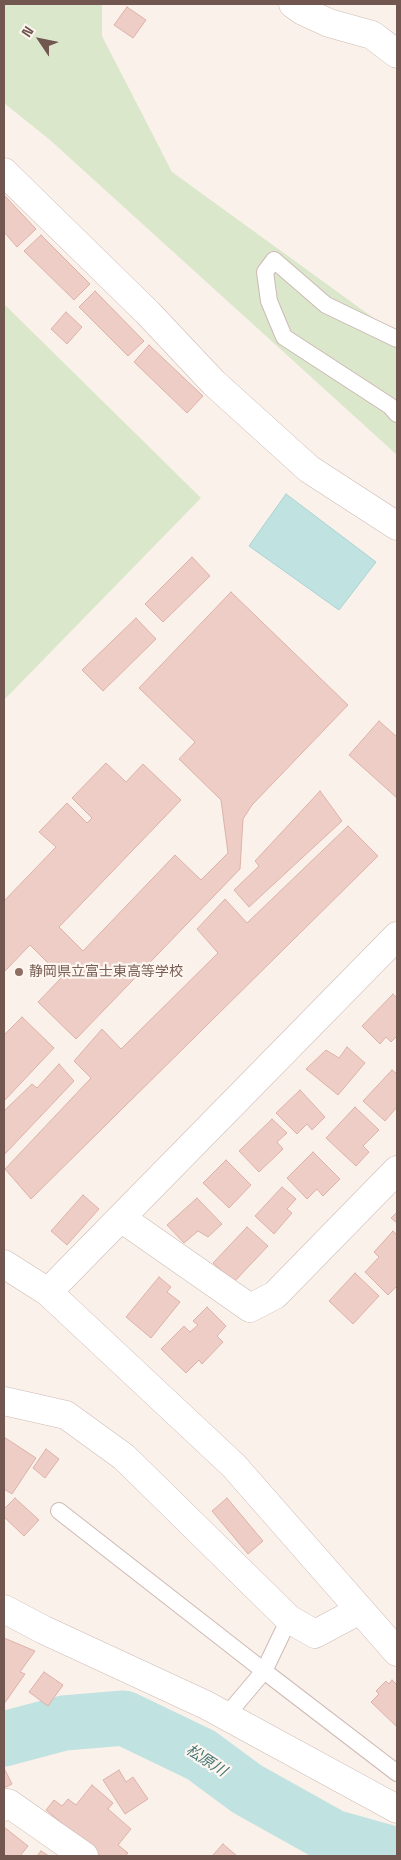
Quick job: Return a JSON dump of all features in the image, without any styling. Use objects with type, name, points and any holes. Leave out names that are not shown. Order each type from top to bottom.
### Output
[{"type":"street","points":[[293,4],[329,23],[372,35],[397,54]]},
{"type":"street","points":[[4,172],[148,313],[214,383],[309,469],[397,526]]},
{"type":"street","points":[[48,1292],[397,936]]},
{"type":"street","points":[[121,1218],[250,1308],[275,1295],[397,1170]]},
{"type":"street","points":[[4,1264],[48,1292],[234,1466],[397,1652]]},
{"type":"street","points":[[4,1401],[66,1415],[124,1457],[288,1619],[315,1634],[360,1610]]},
{"type":"street","points":[[4,1609],[44,1630],[206,1705],[397,1810]]},
{"type":"street","points":[[4,1806],[8,1803],[84,1856]]},
{"type":"lane","points":[[397,339],[326,305],[274,260],[265,272],[269,301],[284,337],[390,406],[397,414]]},
{"type":"lane","points":[[59,1510],[397,1773]]},
{"type":"lane","points":[[226,1716],[264,1670],[288,1619]]},
{"type":"green space","points":[[4,4],[102,4],[102,36],[172,172],[397,335],[397,455],[50,140],[4,103]]},
{"type":"green space","points":[[4,304],[201,498],[4,700]]},
{"type":"water","points":[[286,494],[376,562],[339,610],[249,546]]},
{"type":"building","points":[[127,7],[146,20],[133,38],[114,25]]},
{"type":"building","points":[[4,195],[36,229],[17,247],[4,232]]},
{"type":"building","points":[[41,235],[90,284],[74,300],[24,251]]},
{"type":"building","points":[[95,291],[144,341],[128,356],[79,307]]},
{"type":"building","points":[[66,312],[82,327],[67,344],[51,329]]},
{"type":"building","points":[[149,345],[203,396],[187,413],[134,362]]},
{"type":"building","points":[[192,557],[210,576],[163,622],[145,604]]},
{"type":"building","points":[[231,592],[348,705],[252,805],[243,819],[240,869],[76,1039],[38,1002],[62,977],[30,945],[4,972],[4,901],[56,847],[39,832],[67,803],[87,823],[92,818],[72,798],[106,763],[126,782],[143,764],[181,800],[59,927],[83,951],[175,855],[201,880],[228,853],[221,800],[179,759],[195,742],[139,688]]},
{"type":"building","points":[[136,618],[156,639],[103,691],[82,670]]},
{"type":"building","points":[[379,721],[397,737],[397,798],[349,755]]},
{"type":"building","points":[[320,791],[342,821],[249,907],[234,890],[259,866],[255,861]]},
{"type":"building","points":[[348,826],[378,856],[31,1199],[5,1169],[91,1078],[74,1061],[102,1029],[121,1049],[218,953],[197,929],[225,899],[247,923]]},
{"type":"building","points":[[393,994],[397,998],[397,1036],[391,1042],[386,1037],[380,1044],[362,1026]]},
{"type":"building","points":[[22,1017],[54,1048],[4,1101],[4,1035]]},
{"type":"building","points":[[347,1047],[365,1063],[338,1095],[306,1069],[326,1050],[339,1058]]},
{"type":"building","points":[[59,1064],[74,1081],[4,1155],[4,1111],[32,1084],[37,1088]]},
{"type":"building","points":[[392,1070],[397,1074],[397,1107],[385,1121],[363,1101]]},
{"type":"building","points":[[300,1090],[325,1117],[312,1130],[307,1124],[297,1134],[276,1113]]},
{"type":"building","points":[[355,1107],[379,1130],[363,1146],[369,1152],[356,1166],[326,1138]]},
{"type":"building","points":[[272,1119],[287,1133],[277,1142],[283,1149],[259,1172],[239,1151]]},
{"type":"building","points":[[313,1152],[340,1179],[323,1196],[317,1189],[307,1199],[287,1178]]},
{"type":"building","points":[[226,1160],[251,1185],[229,1208],[203,1183]]},
{"type":"building","points":[[282,1187],[296,1199],[287,1209],[292,1213],[274,1234],[255,1216]]},
{"type":"building","points":[[83,1195],[99,1209],[67,1245],[51,1231]]},
{"type":"building","points":[[197,1198],[222,1224],[208,1237],[198,1231],[184,1243],[167,1225]]},
{"type":"building","points":[[397,1212],[397,1223],[391,1218]]},
{"type":"building","points":[[247,1227],[268,1246],[234,1282],[213,1263]]},
{"type":"building","points":[[393,1231],[397,1235],[397,1286],[388,1295],[365,1272],[379,1257],[374,1252]]},
{"type":"building","points":[[355,1273],[379,1296],[353,1324],[329,1301]]},
{"type":"building","points":[[159,1277],[171,1287],[167,1292],[180,1302],[151,1338],[126,1317]]},
{"type":"building","points":[[207,1307],[226,1326],[217,1336],[223,1342],[202,1364],[199,1360],[186,1373],[161,1349],[184,1326],[190,1332],[198,1325],[193,1321]]},
{"type":"building","points":[[4,1437],[36,1458],[12,1494],[4,1489]]},
{"type":"building","points":[[46,1449],[59,1459],[45,1478],[33,1468]]},
{"type":"building","points":[[15,1498],[39,1520],[24,1536],[4,1517],[4,1509]]},
{"type":"building","points":[[227,1498],[263,1541],[248,1554],[212,1511]]},
{"type":"building","points":[[4,1638],[35,1651],[20,1672],[25,1674],[4,1704]]},
{"type":"building","points":[[44,1672],[63,1685],[48,1706],[29,1692]]},
{"type":"building","points":[[392,1680],[397,1685],[397,1727],[371,1702],[379,1694],[376,1691],[386,1681],[389,1684]]},
{"type":"building","points":[[4,1768],[12,1784],[4,1788]]},
{"type":"building","points":[[119,1770],[126,1782],[133,1777],[148,1799],[125,1814],[103,1780]]},
{"type":"building","points":[[92,1785],[113,1803],[108,1809],[131,1829],[118,1845],[128,1853],[125,1856],[101,1856],[46,1810],[54,1800],[62,1806],[68,1799],[76,1805]]},
{"type":"building","points":[[4,1827],[28,1846],[20,1856],[4,1856]]},
{"type":"building","points":[[223,1844],[237,1856],[212,1856]]},
{"type":"building","points":[[41,1851],[49,1856],[37,1856]]},
{"type":"waterway","name":"松原川","points":[[4,1739],[64,1723],[124,1718],[201,1755],[247,1789],[333,1837],[397,1855]]},
{"type":"place","name":"静岡県立富士東高等学校","points":[[19,972]]}]
